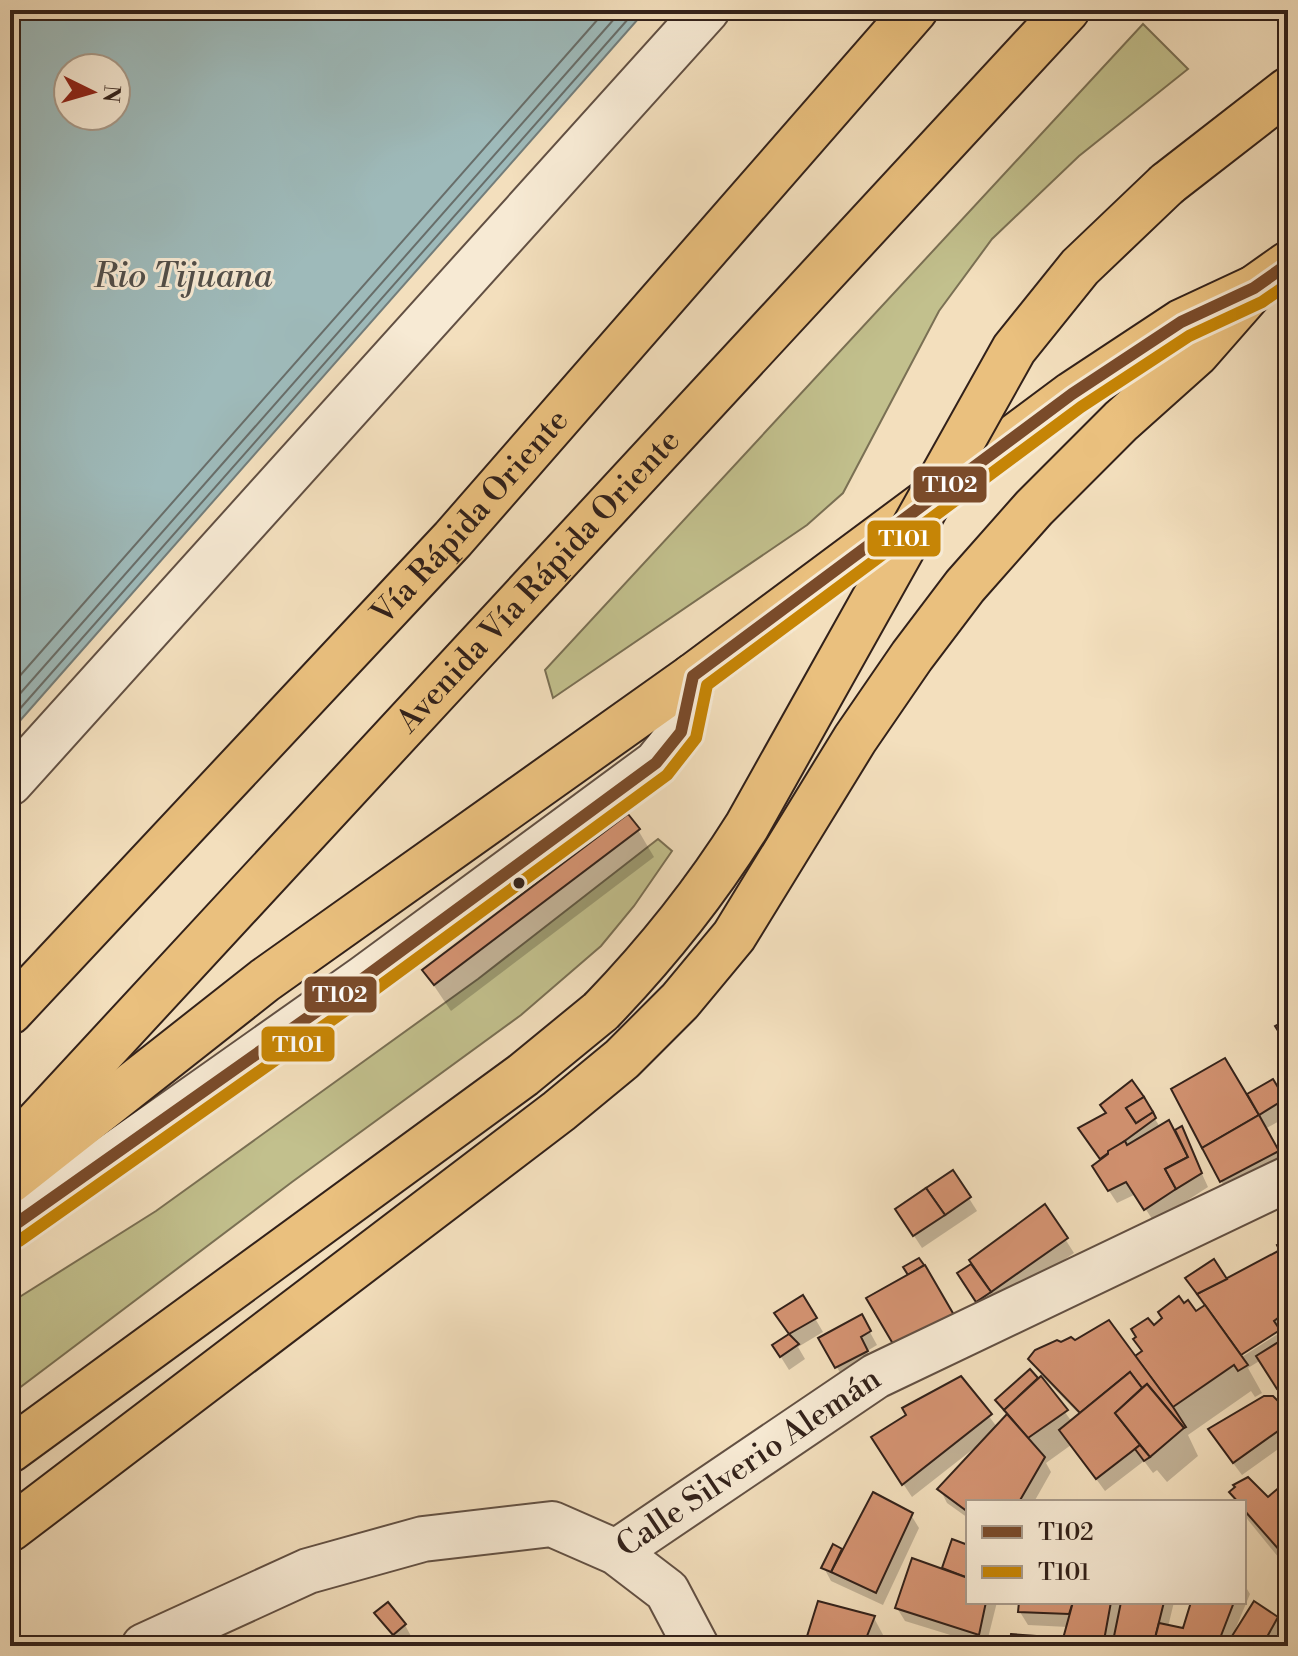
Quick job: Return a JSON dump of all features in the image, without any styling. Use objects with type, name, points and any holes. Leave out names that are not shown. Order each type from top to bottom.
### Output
[{"type":"main road","name":"Vía Rápida Oriente","points":[[10,1012],[453,539],[915,10]]},
{"type":"main road","name":"Avenida Vía Rápida Oriente","points":[[10,1152],[1067,10]]},
{"type":"main road","points":[[10,1450],[523,1075],[601,1011],[649,961],[715,877],[747,826],[1014,349],[1080,267],[1167,184],[1288,90]]},
{"type":"main road","points":[[10,1181],[265,980],[693,676],[1072,394],[1181,322],[1271,276]]},
{"type":"main road","points":[[10,1529],[559,1111],[622,1059],[680,1001],[734,936],[855,739],[965,586],[1034,508],[1121,421],[1197,353],[1271,276]]},
{"type":"street","points":[[10,783],[707,10]]},
{"type":"street","points":[[10,1228],[364,978],[656,763],[681,732],[693,676]]},
{"type":"street","name":"Calle Silverio Alemán","points":[[144,1646],[308,1571],[423,1539],[552,1524],[616,1552],[876,1376],[1288,1179]]},
{"type":"street","points":[[616,1552],[667,1591],[696,1646]]},
{"type":"shaded area","points":[[1143,24],[1188,69],[1079,156],[992,239],[939,311],[843,493],[807,525],[553,698],[545,670]]},
{"type":"shaded area","points":[[658,839],[672,851],[634,906],[601,946],[521,1015],[292,1182],[10,1395],[10,1303],[156,1211],[478,979]]},
{"type":"water","name":"Rio Tijuana","points":[[10,10],[646,10],[10,732]]},
{"type":"building","points":[[628,814],[640,829],[434,985],[422,970]]},
{"type":"building","points":[[1288,1019],[1288,1034],[1282,1037],[1275,1026]]},
{"type":"building","points":[[1225,1058],[1259,1115],[1202,1148],[1171,1089]]},
{"type":"building","points":[[1273,1079],[1285,1099],[1259,1115],[1247,1094]]},
{"type":"building","points":[[1132,1080],[1144,1097],[1126,1108],[1136,1123],[1153,1112],[1156,1118],[1100,1159],[1078,1128],[1106,1113],[1100,1105]]},
{"type":"building","points":[[1144,1097],[1153,1112],[1136,1123],[1126,1108]]},
{"type":"building","points":[[1259,1115],[1279,1151],[1220,1182],[1202,1148]]},
{"type":"building","points":[[1169,1120],[1188,1157],[1165,1169],[1176,1189],[1144,1210],[1126,1182],[1108,1191],[1092,1166],[1108,1151],[1125,1141],[1127,1145]]},
{"type":"building","points":[[1182,1126],[1202,1173],[1176,1189],[1165,1169],[1188,1157],[1175,1130]]},
{"type":"building","points":[[953,1170],[971,1197],[945,1215],[926,1188]]},
{"type":"building","points":[[926,1188],[945,1215],[913,1236],[895,1209]]},
{"type":"building","points":[[1045,1204],[1068,1238],[991,1292],[969,1260]]},
{"type":"building","points":[[1288,1241],[1288,1268],[1277,1245]]},
{"type":"building","points":[[1280,1250],[1288,1268],[1288,1334],[1278,1318],[1274,1321],[1280,1330],[1241,1355],[1197,1294]]},
{"type":"building","points":[[919,1258],[924,1265],[908,1275],[903,1267]]},
{"type":"building","points":[[1214,1259],[1227,1279],[1197,1294],[1185,1278]]},
{"type":"building","points":[[971,1264],[991,1292],[976,1302],[957,1273]]},
{"type":"building","points":[[925,1265],[954,1315],[896,1349],[866,1298]]},
{"type":"building","points":[[803,1295],[817,1318],[789,1334],[774,1313]]},
{"type":"building","points":[[1179,1296],[1184,1303],[1188,1300],[1196,1311],[1205,1305],[1248,1365],[1238,1371],[1234,1365],[1173,1407],[1135,1356],[1142,1351],[1133,1339],[1136,1337],[1131,1329],[1148,1318],[1154,1325],[1162,1318],[1158,1312]]},
{"type":"building","points":[[862,1314],[871,1331],[861,1337],[868,1351],[835,1368],[818,1338]]},
{"type":"building","points":[[1109,1320],[1186,1427],[1147,1384],[1142,1388],[1130,1372],[1080,1413],[1028,1359],[1035,1350],[1057,1340],[1061,1342],[1071,1337],[1075,1340]]},
{"type":"building","points":[[789,1334],[799,1344],[780,1357],[772,1345]]},
{"type":"building","points":[[1288,1336],[1288,1384],[1277,1389],[1256,1356]]},
{"type":"building","points":[[1030,1369],[1038,1378],[1004,1410],[995,1400]]},
{"type":"building","points":[[1130,1372],[1142,1388],[1115,1413],[1140,1445],[1096,1479],[1059,1430]]},
{"type":"building","points":[[961,1376],[992,1414],[902,1485],[871,1437],[906,1415],[902,1408]]},
{"type":"building","points":[[1041,1376],[1068,1410],[1028,1438],[1004,1410]]},
{"type":"building","points":[[1147,1384],[1184,1428],[1150,1457],[1115,1413]]},
{"type":"building","points":[[1264,1396],[1273,1396],[1283,1406],[1280,1409],[1285,1426],[1233,1463],[1208,1429]]},
{"type":"building","points":[[1007,1414],[1045,1457],[1020,1500],[966,1500],[966,1511],[937,1489]]},
{"type":"building","points":[[1140,1445],[1150,1457],[1144,1461],[1135,1449]]},
{"type":"building","points":[[1248,1477],[1268,1497],[1288,1480],[1288,1560],[1246,1512],[1246,1500],[1236,1500],[1229,1492],[1235,1487],[1233,1485]]},
{"type":"building","points":[[873,1492],[913,1513],[876,1593],[831,1572]]},
{"type":"building","points":[[952,1539],[966,1544],[966,1577],[942,1568]]},
{"type":"building","points":[[833,1544],[842,1549],[831,1572],[821,1568]]},
{"type":"building","points":[[912,1558],[966,1577],[966,1604],[986,1604],[979,1635],[895,1608]]},
{"type":"building","points":[[818,1601],[875,1616],[863,1646],[804,1646]]},
{"type":"building","points":[[1254,1601],[1278,1617],[1262,1646],[1229,1646],[1227,1644]]},
{"type":"building","points":[[388,1602],[406,1624],[393,1635],[374,1613]]},
{"type":"building","points":[[1019,1604],[1072,1604],[1069,1614],[1018,1612]]},
{"type":"building","points":[[1072,1604],[1111,1604],[1103,1646],[1061,1646]]},
{"type":"building","points":[[1121,1604],[1164,1604],[1153,1646],[1112,1646]]},
{"type":"building","points":[[1190,1604],[1233,1604],[1217,1646],[1153,1646],[1159,1623],[1183,1628]]},
{"type":"building","points":[[1011,1634],[1063,1638],[1061,1646],[1010,1646]]},
{"type":"transit line","name":"T102","points":[[10,1228],[364,978],[656,763],[681,732],[693,676],[1072,394],[1181,322],[1254,288],[1288,264]]},
{"type":"transit line","name":"T101","points":[[19,1241],[373,991],[667,775],[696,738],[707,685],[1081,407],[1189,336],[1262,302],[1288,284]]}]
